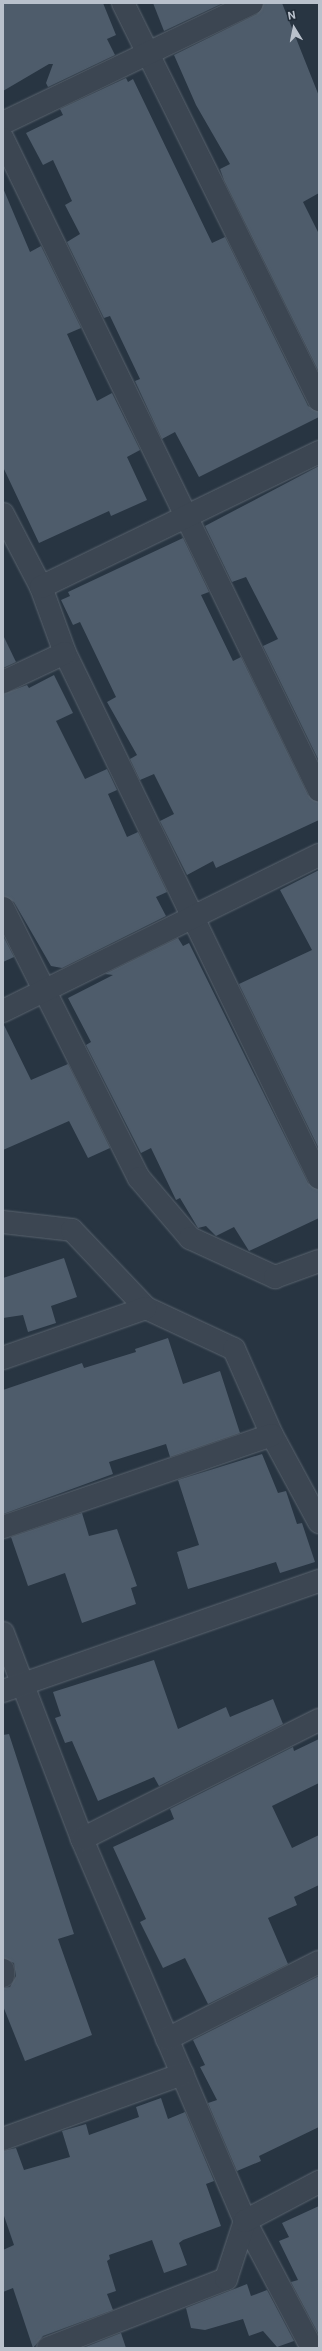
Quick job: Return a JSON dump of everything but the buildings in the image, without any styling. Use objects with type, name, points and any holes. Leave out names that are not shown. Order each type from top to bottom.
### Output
[{"type":"street","points":[[123,3],[319,400]]},
{"type":"street","points":[[3,123],[252,3]]},
{"type":"street","points":[[3,139],[188,516],[319,790]]},
{"type":"street","points":[[41,588],[319,452]]},
{"type":"street","points":[[3,514],[41,588],[65,653],[195,917],[319,1178]]},
{"type":"street","points":[[3,682],[65,653]]},
{"type":"street","points":[[3,1011],[319,855]]},
{"type":"street","points":[[3,908],[43,992],[139,1178],[190,1238],[275,1277],[319,1261]]},
{"type":"street","points":[[3,1222],[72,1230],[146,1308],[234,1348],[272,1435],[319,1522]]},
{"type":"street","points":[[3,1358],[146,1308]]},
{"type":"street","points":[[3,1527],[272,1435]]},
{"type":"street","points":[[12,1688],[319,1581]]},
{"type":"street","points":[[3,1634],[12,1688],[82,1839],[245,2221],[312,2348]]},
{"type":"street","points":[[82,1839],[319,1720]]},
{"type":"street","points":[[167,2039],[319,1962]]},
{"type":"street","points":[[3,1970],[3,1976]]},
{"type":"street","points":[[3,2138],[183,2074]]},
{"type":"street","points":[[48,2348],[226,2279],[245,2221],[319,2182]]}]
